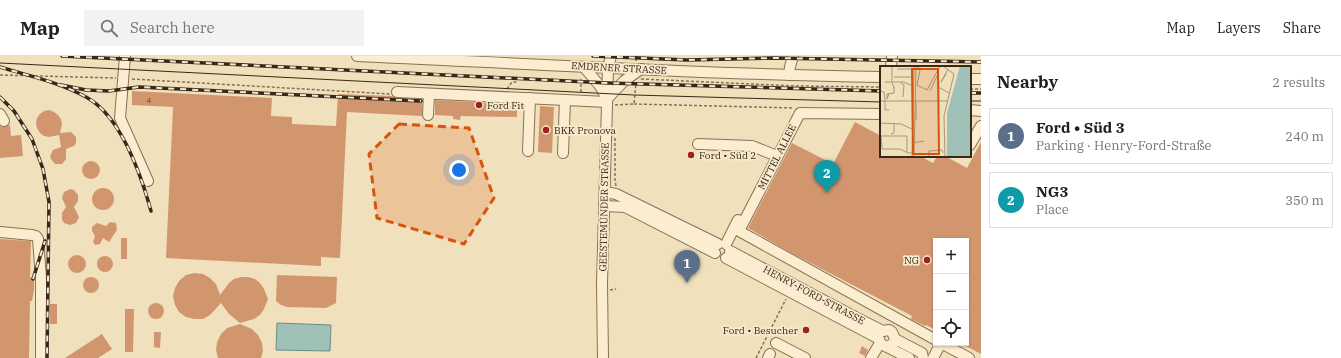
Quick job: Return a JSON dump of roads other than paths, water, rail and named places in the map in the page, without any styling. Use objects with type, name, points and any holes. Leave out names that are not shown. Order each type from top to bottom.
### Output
[{"type":"street","points":[[125,56],[120,118],[148,181]]},
{"type":"street","name":"EMDENER STRASSE","points":[[357,56],[559,61],[583,67],[880,77]]},
{"type":"street","name":"GEESTEMÜNDER STRASSE","points":[[603,358],[608,269],[605,192],[610,101],[608,68],[611,56]]},
{"type":"street","points":[[789,75],[793,56]]},
{"type":"street","points":[[891,66],[892,56]]},
{"type":"street","points":[[583,67],[600,86],[610,101]]},
{"type":"street","points":[[610,101],[624,81],[641,69]]},
{"type":"street","points":[[971,78],[981,79]]},
{"type":"street","points":[[394,93],[610,101]]},
{"type":"street","points":[[428,115],[429,94]]},
{"type":"street","points":[[528,151],[530,98]]},
{"type":"street","points":[[563,153],[565,100]]},
{"type":"street","points":[[723,250],[795,108],[880,109]]},
{"type":"street","points":[[971,110],[981,111]]},
{"type":"street","name":"MITTEL ALLEE","points":[[880,114],[800,113],[739,231],[933,338]]},
{"type":"street","points":[[971,143],[981,126]]},
{"type":"street","points":[[698,144],[752,146],[772,154]]},
{"type":"street","name":"HENRY-FORD-STRASSE","points":[[605,192],[616,194],[723,250],[885,340],[909,358]]},
{"type":"street","name":"HENRY-FORD-STRASSE","points":[[605,206],[626,207],[723,250]]},
{"type":"street","points":[[0,232],[32,235],[36,236],[38,239],[41,278],[41,358]]},
{"type":"street","points":[[871,358],[885,340]]},
{"type":"street","name":"HENRY-FORD-STRASSE","points":[[885,340],[922,353],[923,358]]},
{"type":"street","points":[[776,343],[805,358]]},
{"type":"street","points":[[933,358],[939,346]]},
{"type":"street","points":[[948,346],[971,355]]},
{"type":"water","points":[[277,323],[331,325],[330,351],[276,350]]},
{"type":"tram line","points":[[0,63],[634,95],[880,102]]},
{"type":"tram line","points":[[971,101],[981,101]]},
{"type":"railway","points":[[62,56],[608,83],[880,91]]},
{"type":"railway","points":[[593,56],[687,60],[773,58],[981,62]]},
{"type":"railway","points":[[0,67],[65,87],[86,97],[98,106],[110,118],[128,148],[142,181],[151,211]]},
{"type":"railway","points":[[61,85],[86,90],[109,91],[139,87],[421,101]]},
{"type":"railway","points":[[971,93],[981,93]]},
{"type":"railway","points":[[0,97],[14,111],[32,139],[43,169],[49,202],[47,358]]},
{"type":"railway","points":[[33,279],[45,241]]},
{"type":"place","name":"Ford Fit","points":[[479,105]]},
{"type":"place","name":"BKK Pronova","points":[[546,130]]},
{"type":"place","name":"Ford • Süd 2","points":[[691,155]]},
{"type":"place","name":"NG3","points":[[827,193]]},
{"type":"place","name":"NG","points":[[927,260]]},
{"type":"place","name":"Ford • Süd 3","points":[[687,283]]},
{"type":"place","name":"Ford • Besucher","points":[[806,330]]}]
